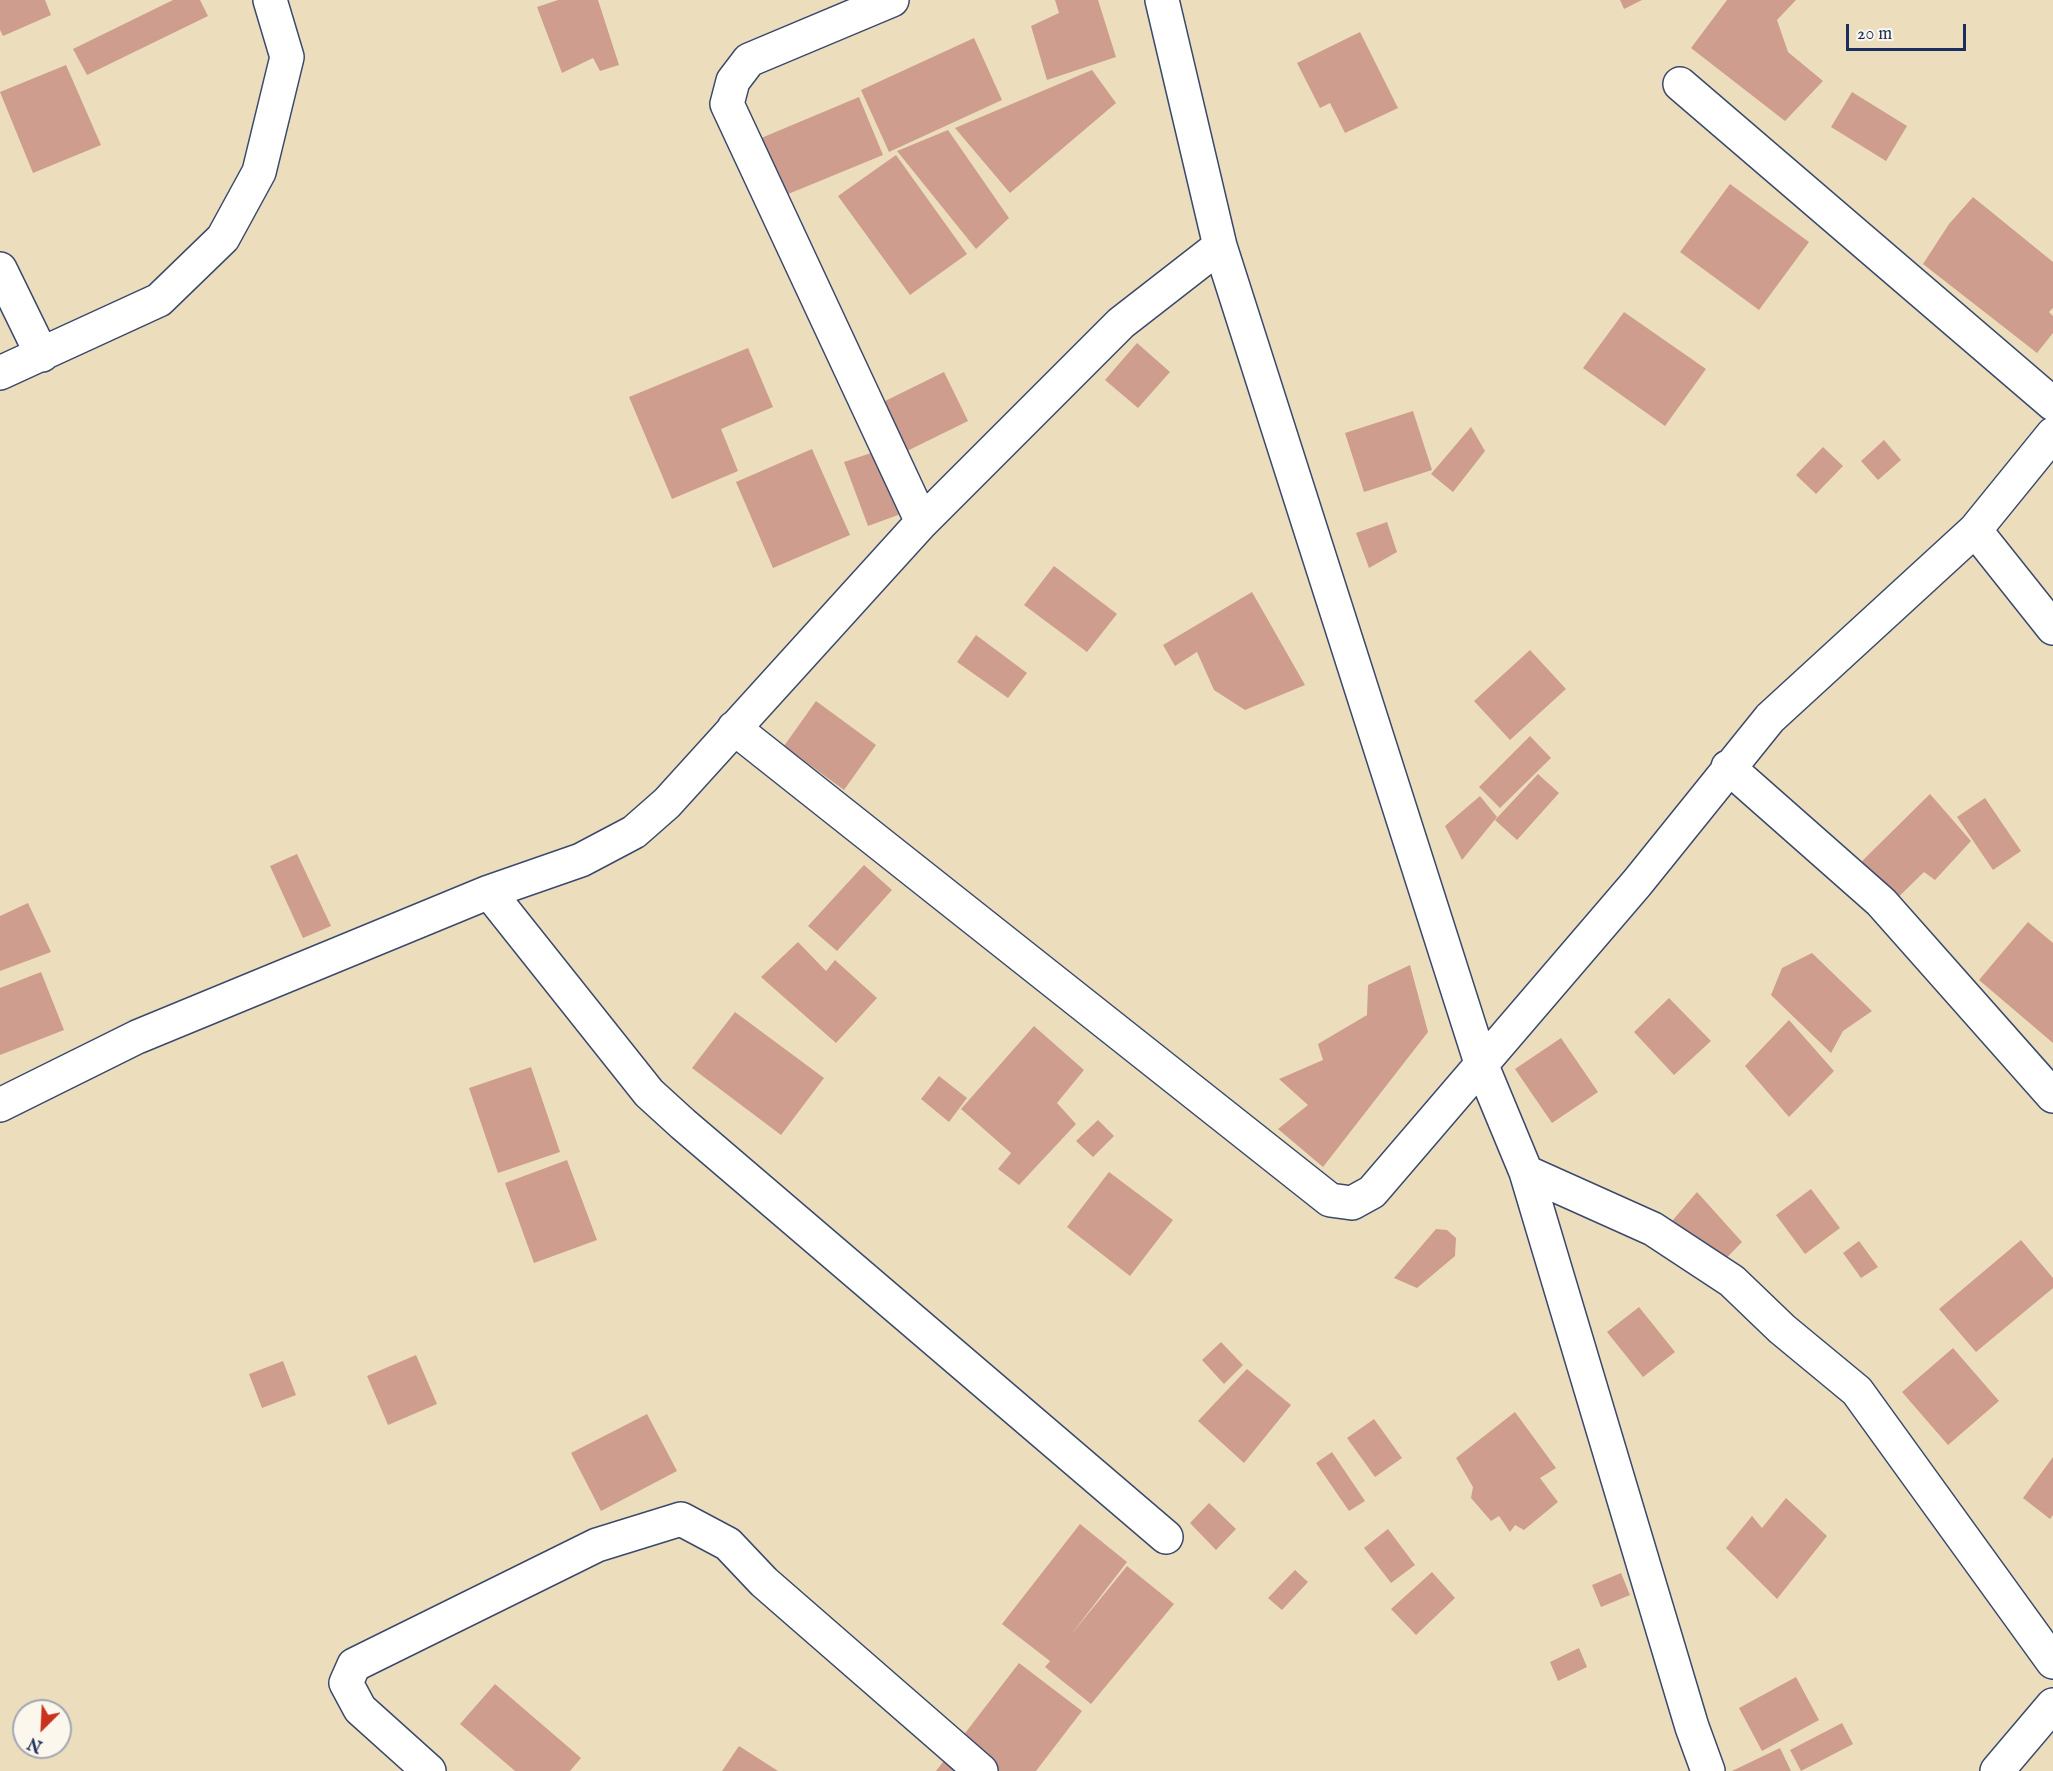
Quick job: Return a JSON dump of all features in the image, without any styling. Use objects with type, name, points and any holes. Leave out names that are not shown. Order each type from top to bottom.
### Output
[{"type":"street","points":[[0,373],[159,300],[223,237],[259,172],[287,57],[270,0]]},
{"type":"street","points":[[892,0],[840,10],[749,60],[733,81],[726,104],[922,522]]},
{"type":"street","points":[[1162,0],[1220,246],[1482,1066],[1526,1172],[1688,1716],[1708,1771]]},
{"type":"street","points":[[1680,84],[2053,404]]},
{"type":"street","points":[[0,1105],[137,1037],[489,892],[581,860],[634,832],[667,803],[922,522],[1121,323],[1220,246]]},
{"type":"street","points":[[0,269],[42,355]]},
{"type":"street","points":[[734,728],[1330,1200],[1352,1203],[1372,1192],[1482,1066],[1637,883],[1728,767],[1770,718],[1975,530],[2053,434]]},
{"type":"street","points":[[1975,530],[2053,628]]},
{"type":"street","points":[[1728,767],[1881,902],[2053,1096]]},
{"type":"street","points":[[489,892],[650,1093],[683,1125],[1166,1537]]},
{"type":"street","points":[[1526,1172],[1663,1235],[1732,1281],[1782,1329],[1857,1391],[2053,1662]]},
{"type":"street","points":[[429,1771],[360,1709],[346,1683],[354,1665],[597,1545],[681,1519],[728,1544],[764,1582],[981,1771]]},
{"type":"street","points":[[1997,1771],[2053,1705]]},
{"type":"building","points":[[0,0],[45,0],[51,15],[3,36],[0,30]]},
{"type":"building","points":[[173,0],[200,0],[208,16],[87,75],[73,49]]},
{"type":"building","points":[[558,0],[598,0],[619,65],[600,71],[593,58],[562,73],[537,7]]},
{"type":"building","points":[[1055,0],[1098,0],[1116,57],[1047,80],[1031,26],[1059,13]]},
{"type":"building","points":[[1620,0],[1642,0],[1624,9]]},
{"type":"building","points":[[1727,0],[1796,0],[1777,20],[1788,52],[1823,81],[1785,121],[1691,48]]},
{"type":"building","points":[[1360,32],[1398,108],[1345,133],[1330,103],[1320,108],[1297,63]]},
{"type":"building","points":[[974,38],[1002,100],[889,152],[861,90]]},
{"type":"building","points":[[66,65],[101,145],[33,173],[0,92]]},
{"type":"building","points":[[1092,70],[1116,103],[1010,193],[955,128]]},
{"type":"building","points":[[1852,92],[1907,126],[1886,161],[1831,127]]},
{"type":"building","points":[[859,97],[883,155],[759,206],[735,149]]},
{"type":"building","points":[[948,130],[1009,218],[976,249],[897,151]]},
{"type":"building","points":[[896,155],[967,254],[910,295],[838,196]]},
{"type":"building","points":[[1730,184],[1809,242],[1759,310],[1680,252]]},
{"type":"building","points":[[1973,197],[2053,262],[2053,308],[2049,312],[2053,316],[2053,333],[2037,353],[1923,264],[1949,224]]},
{"type":"building","points":[[1624,312],[1706,369],[1665,426],[1583,368]]},
{"type":"building","points":[[1137,343],[1170,372],[1138,408],[1105,380]]},
{"type":"building","points":[[748,348],[773,407],[721,429],[738,471],[672,499],[629,397]]},
{"type":"building","points":[[944,372],[968,421],[899,455],[875,406]]},
{"type":"building","points":[[1413,411],[1432,470],[1364,492],[1345,433]]},
{"type":"building","points":[[1471,427],[1485,451],[1453,492],[1431,474]]},
{"type":"building","points":[[1884,440],[1901,460],[1878,480],[1861,461]]},
{"type":"building","points":[[1823,447],[1843,466],[1816,494],[1796,475]]},
{"type":"building","points":[[886,448],[909,511],[868,526],[844,462]]},
{"type":"building","points":[[812,449],[850,535],[773,568],[736,482]]},
{"type":"building","points":[[1387,522],[1397,552],[1369,568],[1356,533]]},
{"type":"building","points":[[1054,566],[1117,614],[1087,652],[1024,605]]},
{"type":"building","points":[[1252,592],[1305,685],[1245,710],[1214,690],[1197,652],[1175,666],[1163,645]]},
{"type":"building","points":[[976,635],[1027,673],[1008,698],[957,662]]},
{"type":"building","points":[[1530,650],[1566,689],[1510,740],[1474,701]]},
{"type":"building","points":[[816,701],[876,745],[844,790],[784,746]]},
{"type":"building","points":[[1530,736],[1551,758],[1500,808],[1479,787]]},
{"type":"building","points":[[1538,774],[1559,793],[1517,840],[1495,820]]},
{"type":"building","points":[[1930,794],[1971,841],[1935,880],[1924,872],[1881,914],[1855,868]]},
{"type":"building","points":[[1480,796],[1497,817],[1462,860],[1445,826]]},
{"type":"building","points":[[1985,798],[2021,851],[1993,870],[1957,817]]},
{"type":"building","points":[[297,854],[331,926],[303,938],[270,866]]},
{"type":"building","points":[[864,865],[892,890],[837,951],[808,926]]},
{"type":"building","points":[[28,903],[51,952],[0,971],[0,916]]},
{"type":"building","points":[[2028,922],[2053,943],[2053,1043],[1979,980]]},
{"type":"building","points":[[798,942],[826,971],[835,960],[877,998],[836,1043],[761,977]]},
{"type":"building","points":[[1812,953],[1872,1011],[1843,1031],[1831,1053],[1771,995],[1782,968]]},
{"type":"building","points":[[1410,965],[1428,1032],[1323,1167],[1278,1129],[1308,1105],[1279,1079],[1323,1060],[1318,1044],[1367,1015],[1368,985]]},
{"type":"building","points":[[41,972],[64,1030],[0,1055],[0,988]]},
{"type":"building","points":[[1669,998],[1711,1041],[1674,1075],[1634,1032]]},
{"type":"building","points":[[735,1012],[824,1078],[781,1135],[692,1068]]},
{"type":"building","points":[[1789,1020],[1834,1071],[1789,1117],[1745,1066]]},
{"type":"building","points":[[1034,1026],[1084,1070],[1057,1103],[1076,1124],[1019,1185],[998,1169],[1011,1153],[961,1109]]},
{"type":"building","points":[[1561,1038],[1598,1092],[1552,1123],[1515,1069]]},
{"type":"building","points":[[531,1067],[560,1152],[498,1173],[469,1088]]},
{"type":"building","points":[[939,1076],[967,1098],[949,1122],[921,1099]]},
{"type":"building","points":[[1098,1120],[1114,1136],[1093,1157],[1076,1141]]},
{"type":"building","points":[[567,1160],[597,1240],[534,1263],[505,1183]]},
{"type":"building","points":[[1109,1172],[1173,1220],[1130,1276],[1067,1227]]},
{"type":"building","points":[[1811,1189],[1840,1228],[1805,1254],[1776,1215]]},
{"type":"building","points":[[1697,1192],[1742,1242],[1708,1277],[1666,1228]]},
{"type":"building","points":[[1436,1229],[1447,1230],[1456,1238],[1455,1256],[1417,1288],[1394,1278]]},
{"type":"building","points":[[2021,1240],[2053,1278],[2053,1288],[1976,1352],[1939,1309]]},
{"type":"building","points":[[1859,1241],[1878,1267],[1861,1278],[1843,1253]]},
{"type":"building","points":[[1639,1307],[1675,1352],[1643,1377],[1607,1332]]},
{"type":"building","points":[[1221,1342],[1243,1365],[1224,1384],[1202,1360]]},
{"type":"building","points":[[1953,1348],[1999,1401],[1948,1445],[1902,1392]]},
{"type":"building","points":[[416,1355],[437,1404],[388,1425],[367,1376]]},
{"type":"building","points":[[283,1361],[296,1395],[262,1408],[249,1374]]},
{"type":"building","points":[[1247,1369],[1291,1405],[1244,1463],[1198,1421]]},
{"type":"building","points":[[1515,1412],[1556,1468],[1540,1478],[1558,1502],[1524,1530],[1515,1525],[1510,1532],[1499,1516],[1491,1521],[1471,1498],[1473,1487],[1456,1458]]},
{"type":"building","points":[[647,1414],[677,1471],[601,1511],[571,1453]]},
{"type":"building","points":[[1374,1419],[1402,1458],[1375,1477],[1347,1438]]},
{"type":"building","points":[[1332,1452],[1365,1501],[1349,1511],[1316,1463]]},
{"type":"building","points":[[2053,1457],[2053,1515],[2050,1519],[2023,1498]]},
{"type":"building","points":[[1786,1498],[1827,1536],[1777,1599],[1726,1548],[1752,1516],[1762,1528]]},
{"type":"building","points":[[1209,1503],[1236,1529],[1216,1550],[1190,1523]]},
{"type":"building","points":[[1080,1524],[1127,1562],[1070,1636],[1127,1566],[1174,1604],[1091,1704],[1045,1667],[1050,1661],[1002,1624]]},
{"type":"building","points":[[1388,1529],[1415,1565],[1391,1583],[1364,1548]]},
{"type":"building","points":[[1295,1570],[1308,1582],[1282,1610],[1268,1598]]},
{"type":"building","points":[[1432,1572],[1455,1598],[1416,1635],[1391,1609]]},
{"type":"building","points":[[1621,1573],[1630,1595],[1601,1607],[1592,1585]]},
{"type":"building","points":[[1579,1648],[1587,1667],[1558,1681],[1550,1662]]},
{"type":"building","points":[[1019,1663],[1082,1711],[1036,1771],[936,1771]]},
{"type":"building","points":[[1796,1677],[1819,1720],[1762,1751],[1739,1708]]},
{"type":"building","points":[[495,1684],[581,1758],[570,1771],[515,1771],[460,1724]]},
{"type":"building","points":[[1842,1723],[1853,1744],[1801,1771],[1790,1750]]},
{"type":"building","points":[[739,1746],[778,1771],[722,1771]]},
{"type":"building","points":[[1780,1748],[1791,1771],[1732,1771]]}]
